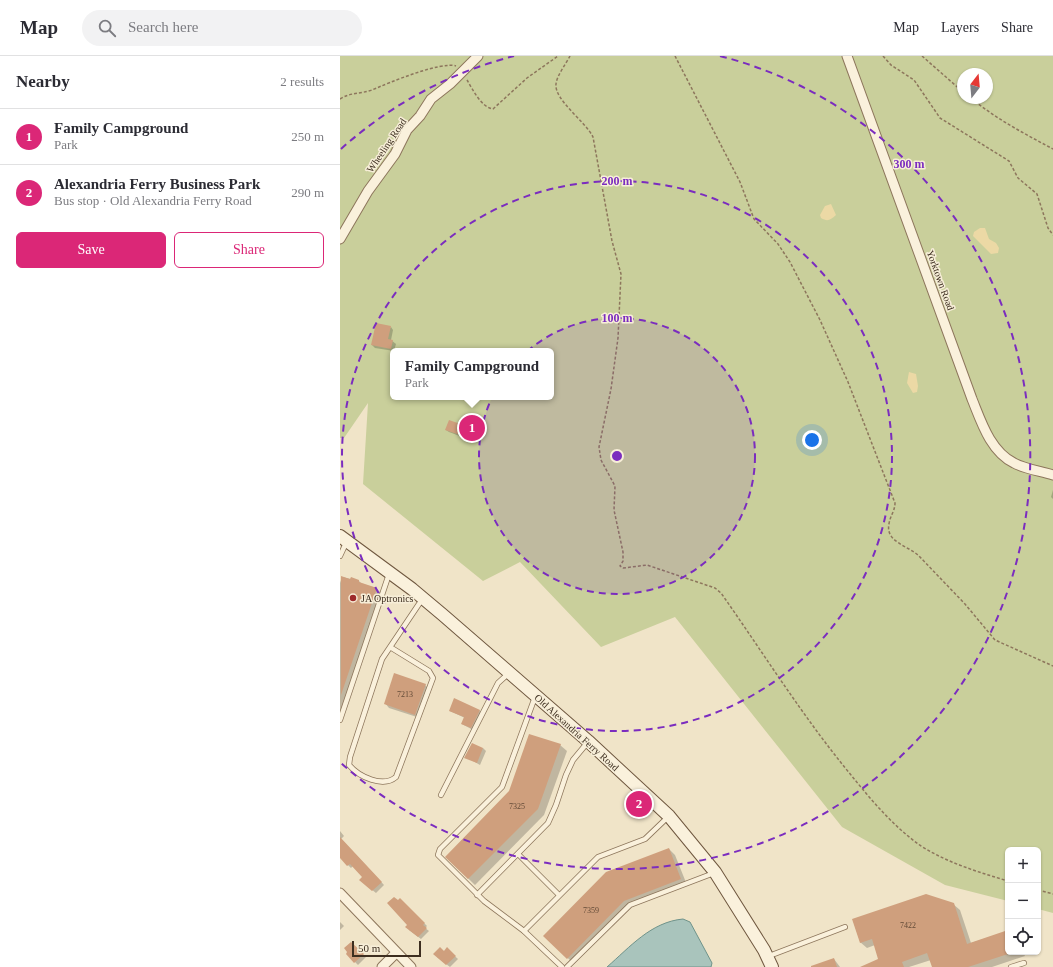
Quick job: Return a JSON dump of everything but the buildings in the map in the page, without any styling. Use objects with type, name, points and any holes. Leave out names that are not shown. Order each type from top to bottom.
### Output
[{"type":"main road","name":"Old Alexandria Ferry Road","points":[[344,538],[423,598],[588,741],[669,816],[715,872],[770,962]]},
{"type":"street","name":"Wheeling Road","points":[[340,239],[368,191],[395,154],[407,130],[420,116],[431,99],[450,84],[478,56]]},
{"type":"street","name":"Yorktown Road","points":[[846,56],[987,436],[1013,463],[1053,475]]},
{"type":"street","points":[[340,893],[411,967]]},
{"type":"street","points":[[382,967],[396,953]]},
{"type":"lane","points":[[340,556],[344,538]]},
{"type":"lane","points":[[340,720],[389,572]]},
{"type":"lane","points":[[390,647],[432,674],[433,678],[396,777],[391,782],[384,783],[354,771],[349,765],[350,757],[367,700],[382,659],[390,647],[423,598]]},
{"type":"lane","points":[[441,795],[498,683],[509,673]]},
{"type":"lane","points":[[536,695],[502,787],[438,852],[440,858],[477,895],[524,931],[562,967]]},
{"type":"lane","points":[[477,895],[548,823],[573,760],[588,741]]},
{"type":"lane","points":[[524,931],[598,857],[645,839],[669,816]]},
{"type":"lane","points":[[518,854],[559,895]]},
{"type":"lane","points":[[567,967],[630,905],[715,872]]},
{"type":"lane","points":[[770,962],[845,926]]},
{"type":"lane","points":[[1011,967],[1024,963]]},
{"type":"path","points":[[570,56],[557,81],[557,93],[586,125],[593,137],[612,241],[621,274],[618,338],[611,389],[599,447],[601,460],[615,486],[614,510],[623,552],[623,561],[620,566],[623,568],[647,566],[715,588],[721,593],[789,693],[835,756],[893,822],[921,845],[945,859],[1005,880]]},
{"type":"path","points":[[675,56],[740,182],[754,219],[778,244],[790,262],[840,363],[894,503],[895,509],[888,526],[891,536],[899,544],[913,550],[965,604],[995,640],[1053,666]]},
{"type":"path","points":[[883,56],[891,65],[914,80],[940,118],[1008,161],[1018,178],[1036,194],[1048,228],[1053,235]]},
{"type":"path","points":[[922,56],[957,87]]},
{"type":"path","points":[[979,104],[990,114],[1001,118],[1015,129],[1053,149]]},
{"type":"path","points":[[1041,891],[1053,894]]},
{"type":"green space","points":[[340,56],[1053,56],[1053,913],[1041,910],[1041,847],[1005,847],[1005,900],[945,885],[842,827],[675,617],[601,647],[520,562],[483,581],[363,484],[368,403],[344,438],[340,438]]},
{"type":"sand","points":[[831,204],[836,215],[829,220],[821,218],[820,215],[825,206]]},
{"type":"sand","points":[[980,228],[985,228],[989,239],[996,243],[999,248],[998,253],[991,254],[973,236],[974,232]]},
{"type":"sand","points":[[909,372],[916,374],[918,386],[917,392],[913,393],[907,383]]},
{"type":"water","points":[[683,919],[690,922],[712,963],[711,967],[607,967],[651,930],[671,921]]},
{"type":"place","name":"Family Campground","points":[[472,428]]},
{"type":"place","name":"JA Optronics","points":[[353,598]]},
{"type":"place","name":"Alexandria Ferry Business Park","points":[[639,804]]}]
